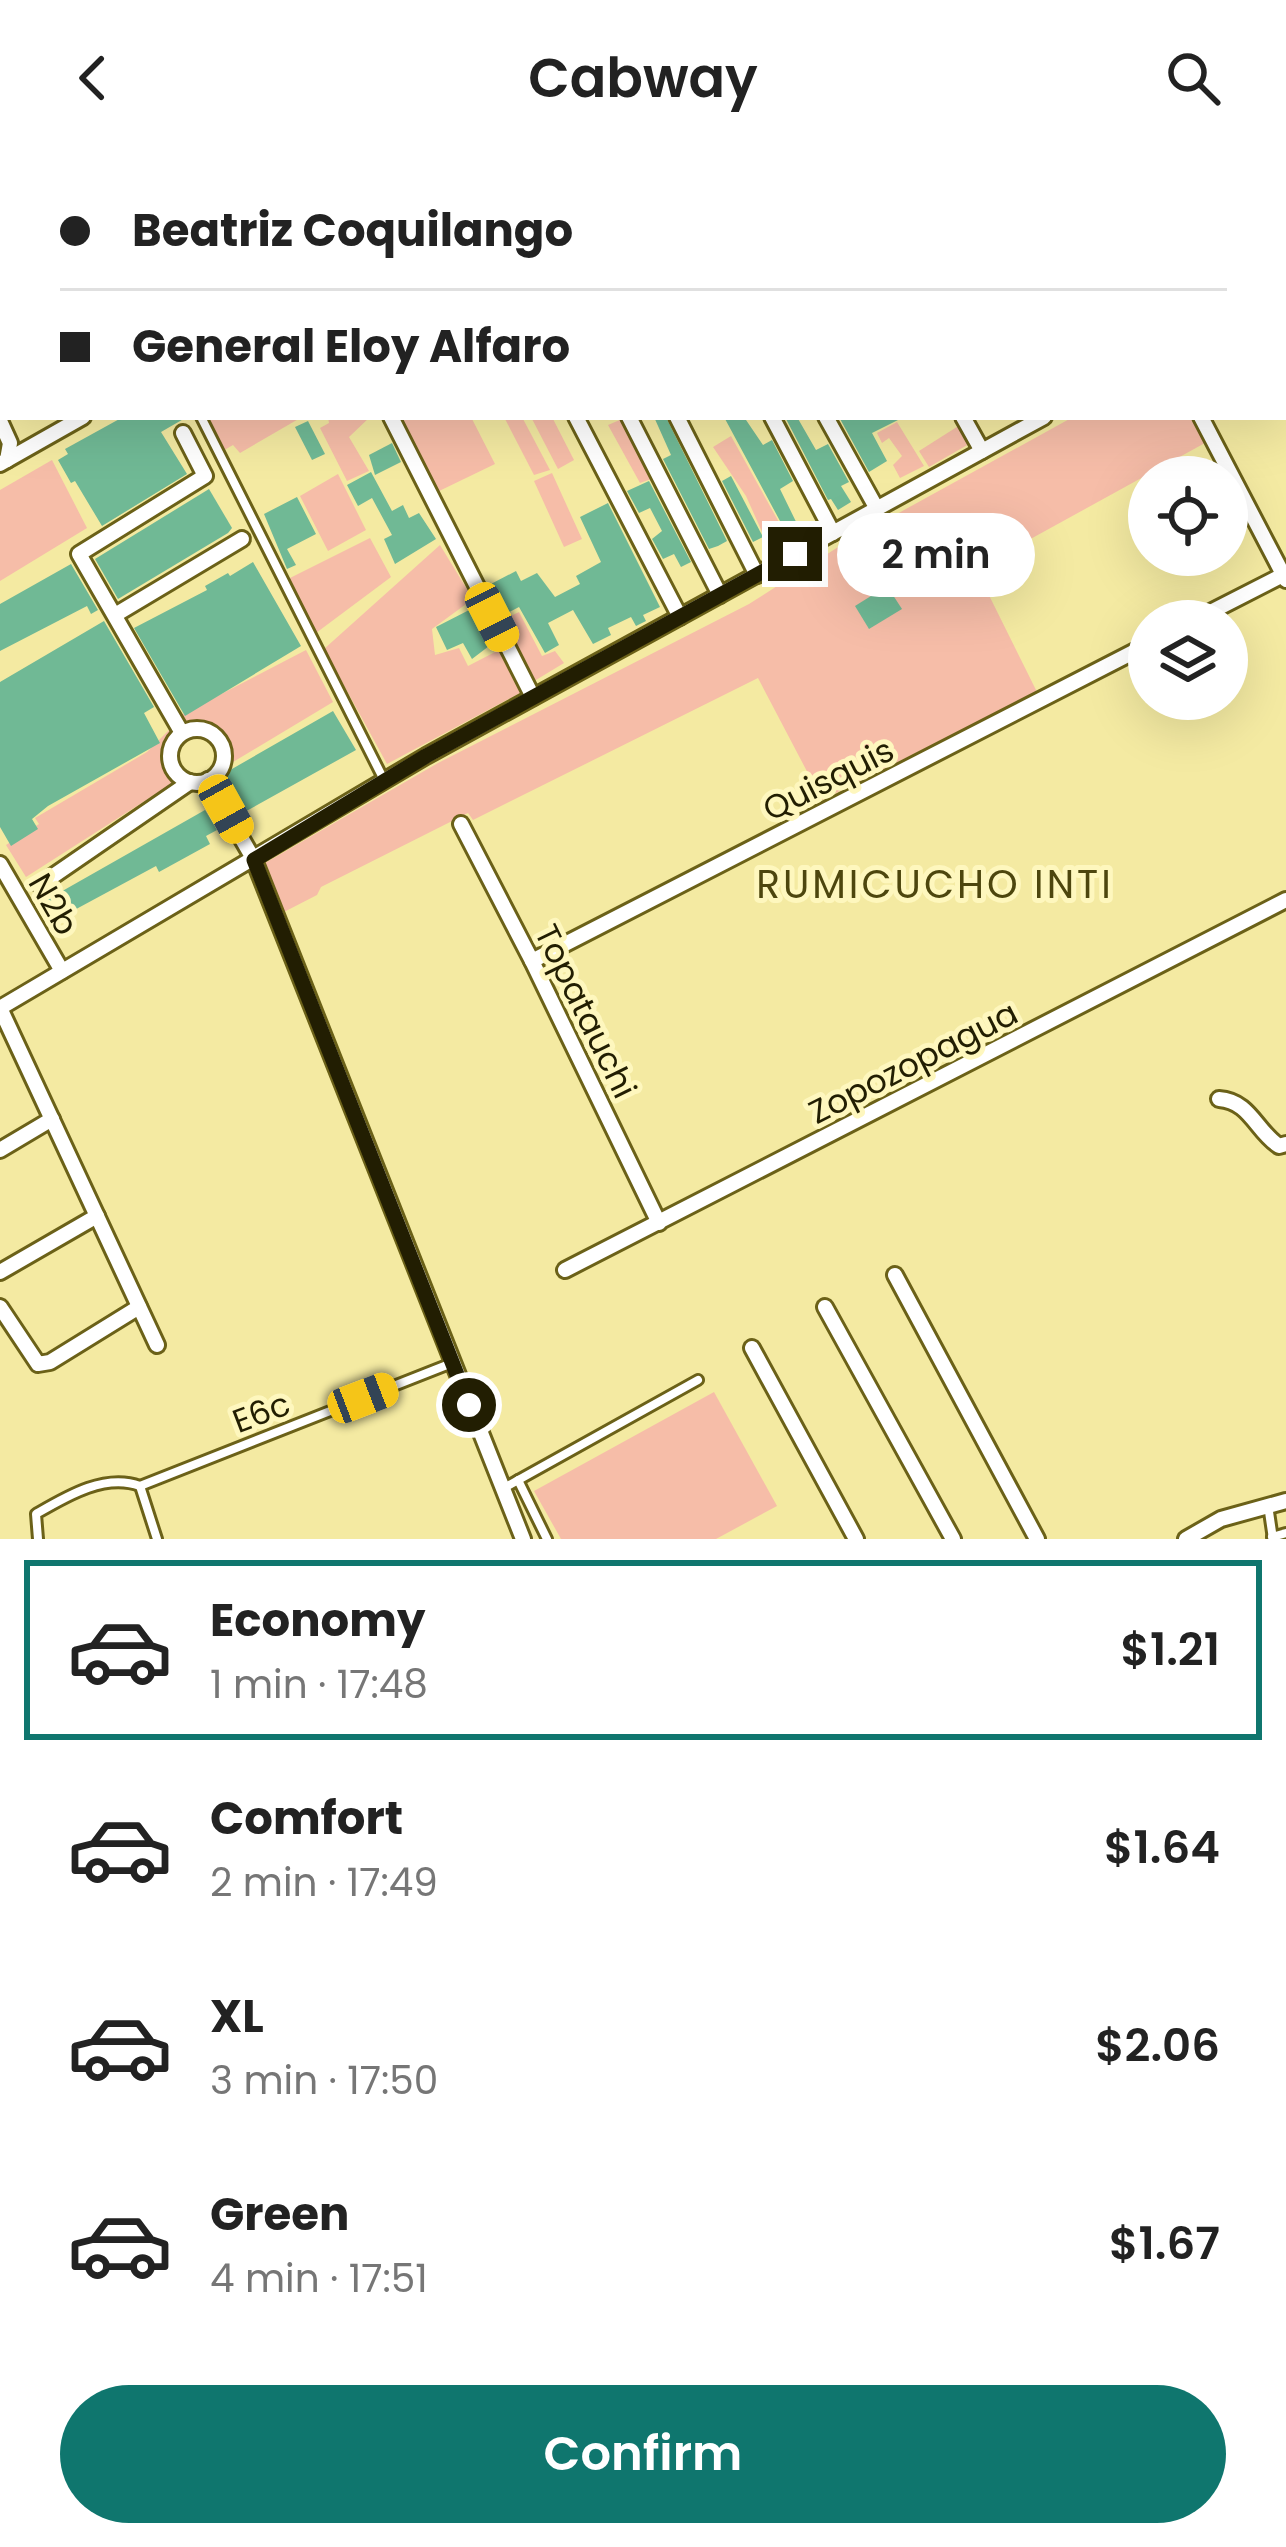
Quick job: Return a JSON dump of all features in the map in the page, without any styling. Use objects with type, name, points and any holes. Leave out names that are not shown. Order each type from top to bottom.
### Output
[{"type":"street","points":[[3,462],[78,420]]},
{"type":"street","points":[[393,420],[533,697]]},
{"type":"street","points":[[578,420],[680,617]]},
{"type":"street","points":[[630,420],[720,595]]},
{"type":"street","points":[[678,420],[757,575]]},
{"type":"street","points":[[774,420],[833,532]]},
{"type":"street","points":[[828,420],[877,508]]},
{"type":"street","points":[[965,420],[982,451]]},
{"type":"street","points":[[157,1345],[0,1008],[533,697],[1039,420]]},
{"type":"street","points":[[1203,420],[1285,577],[1237,600]]},
{"type":"street","points":[[0,421],[10,443],[3,462]]},
{"type":"street","points":[[182,733],[80,554],[205,476],[183,433]]},
{"type":"street","points":[[115,615],[242,539]]},
{"type":"street","name":"Quisquis","points":[[532,961],[1128,655]]},
{"type":"street","points":[[40,885],[190,782],[208,781],[224,760],[221,742],[208,730],[182,733]]},
{"type":"street","points":[[182,733],[170,755],[176,772],[190,782]]},
{"type":"street","points":[[208,781],[254,860],[523,1539]]},
{"type":"street","name":"Topatauchi","points":[[460,824],[659,1223]]},
{"type":"street","name":"N2b","points":[[0,863],[62,971]]},
{"type":"street","name":"Zopozopagua","points":[[565,1270],[1286,900]]},
{"type":"street","points":[[1219,1099],[1242,1106],[1271,1142],[1286,1144]]},
{"type":"street","points":[[0,1150],[52,1119]]},
{"type":"street","points":[[0,1272],[97,1216]]},
{"type":"street","points":[[895,1275],[1037,1539]]},
{"type":"street","points":[[0,1306],[38,1364],[50,1362],[139,1307]]},
{"type":"street","points":[[825,1307],[952,1539]]},
{"type":"street","points":[[752,1348],[856,1539]]},
{"type":"street","points":[[1186,1539],[1221,1519],[1286,1501]]},
{"type":"lane","points":[[203,420],[385,781]]},
{"type":"lane","name":"E6c","points":[[38,1539],[36,1514],[48,1507],[114,1480],[140,1486],[452,1364]]},
{"type":"lane","points":[[503,1489],[698,1380]]},
{"type":"lane","points":[[518,1480],[547,1539]]},
{"type":"lane","points":[[140,1486],[157,1539]]},
{"type":"lane","points":[[1268,1505],[1273,1538],[1286,1533]]},
{"type":"shaded area","points":[[207,420],[297,420],[240,453],[233,445],[221,452]]},
{"type":"shaded area","points":[[367,420],[349,437],[369,471],[347,481],[320,428]]},
{"type":"shaded area","points":[[401,420],[473,420],[495,464],[435,493]]},
{"type":"shaded area","points":[[506,420],[524,420],[550,470],[534,475]]},
{"type":"shaded area","points":[[533,420],[554,420],[574,460],[558,469]]},
{"type":"shaded area","points":[[623,420],[654,478],[640,483],[608,425]]},
{"type":"shaded area","points":[[1068,420],[1192,420],[1205,443],[1181,456],[1128,456],[1128,485],[976,569],[1037,692],[822,800],[758,678],[473,820],[468,813],[321,887],[317,895],[282,913],[265,863],[438,763],[749,604],[846,542]]},
{"type":"shaded area","points":[[897,422],[924,466],[900,478],[893,465],[902,456],[889,438],[882,443],[877,433]]},
{"type":"shaded area","points":[[960,425],[969,444],[929,467],[919,451]]},
{"type":"shaded area","points":[[731,436],[790,542],[771,552],[746,496],[713,447]]},
{"type":"shaded area","points":[[52,460],[87,528],[0,581],[0,490]]},
{"type":"shaded area","points":[[552,473],[582,539],[564,547],[534,481]]},
{"type":"shaded area","points":[[338,474],[366,530],[328,551],[300,496]]},
{"type":"shaded area","points":[[370,538],[391,577],[316,633],[288,579]]},
{"type":"shaded area","points":[[440,545],[473,599],[432,629],[435,655],[459,648],[468,666],[499,650],[520,693],[387,764],[324,649]]},
{"type":"shaded area","points":[[519,612],[542,656],[555,651],[564,663],[531,683],[500,621]]},
{"type":"shaded area","points":[[306,650],[333,702],[228,765],[227,746],[218,732],[203,725],[184,726],[179,716]]},
{"type":"shaded area","points":[[172,727],[175,732],[163,757],[176,781],[26,877],[6,845],[39,824],[35,818],[147,752]]},
{"type":"shaded area","points":[[714,1392],[777,1506],[716,1539],[561,1539],[534,1491]]},
{"type":"building","points":[[118,420],[182,420],[161,432],[187,474],[102,526],[58,460],[68,454],[65,449]]},
{"type":"building","points":[[655,420],[667,420],[727,541],[709,549],[663,459],[671,455]]},
{"type":"building","points":[[726,420],[746,420],[763,445],[772,440],[793,481],[780,489],[803,536],[794,541]]},
{"type":"building","points":[[787,420],[799,420],[816,450],[828,444],[849,482],[841,486],[851,502],[838,510],[828,500]]},
{"type":"building","points":[[841,420],[898,420],[872,433],[887,461],[869,472]]},
{"type":"building","points":[[308,421],[325,454],[312,460],[295,427]]},
{"type":"building","points":[[392,443],[401,462],[375,475],[369,455]]},
{"type":"building","points":[[371,472],[392,511],[403,505],[409,518],[419,513],[436,539],[395,564],[384,539],[392,535],[372,498],[358,506],[347,485]]},
{"type":"building","points":[[731,476],[763,537],[753,542],[722,481]]},
{"type":"building","points":[[649,481],[691,562],[681,567],[674,554],[663,559],[652,539],[662,531],[650,508],[639,513],[627,491]]},
{"type":"building","points":[[209,489],[232,528],[228,533],[118,599],[95,559]]},
{"type":"building","points":[[297,497],[316,534],[287,549],[296,565],[287,569],[264,514]]},
{"type":"building","points":[[608,503],[660,607],[643,615],[646,621],[636,626],[631,617],[608,628],[611,635],[593,644],[573,610],[548,623],[559,645],[545,653],[519,607],[504,615],[489,585],[516,571],[521,581],[537,573],[555,597],[580,584],[576,576],[601,562],[580,517]]},
{"type":"building","points":[[253,562],[301,646],[185,716],[134,628]]},
{"type":"building","points":[[71,564],[98,610],[91,614],[87,606],[0,651],[0,604]]},
{"type":"building","points":[[887,586],[902,609],[869,629],[855,606]]},
{"type":"building","points":[[475,607],[493,643],[472,659],[463,643],[447,650],[436,627]]},
{"type":"building","points":[[104,621],[154,707],[144,713],[160,743],[48,806],[32,819],[38,829],[11,846],[0,827],[0,682]]},
{"type":"building","points":[[333,711],[356,750],[241,814],[234,802],[240,799],[225,773]]},
{"type":"building","points":[[205,810],[217,830],[206,836],[210,844],[159,872],[156,866],[54,921],[43,902]]},
{"type":"district","name":"RUMICUCHO INTI","points":[[935,884]]},
{"type":"route","points":[[469,1405],[254,860],[426,756],[795,554]]}]
